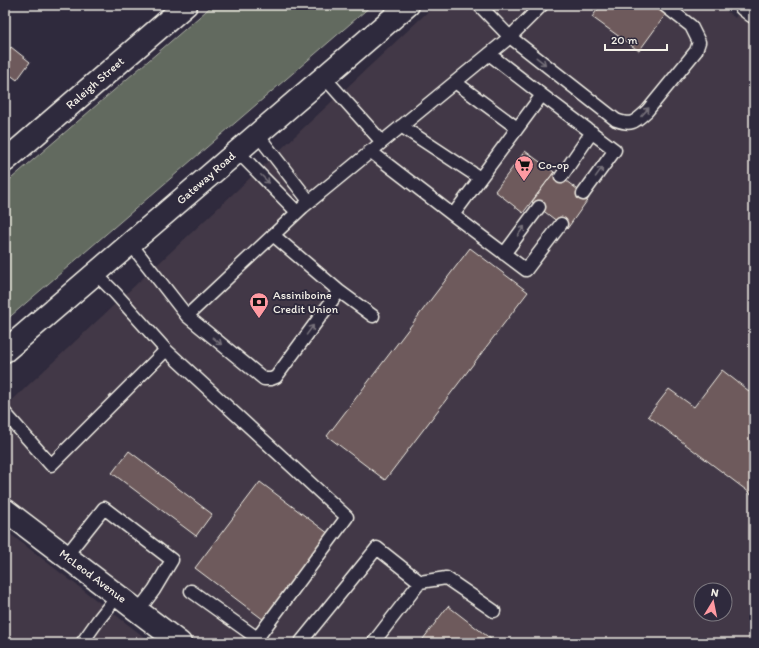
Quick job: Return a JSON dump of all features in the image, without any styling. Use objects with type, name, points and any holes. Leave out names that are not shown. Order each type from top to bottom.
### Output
[{"type":"main road","name":"Raleigh Street","points":[[5,161],[186,5]]},
{"type":"main road","name":"Gateway Road","points":[[5,351],[408,5]]},
{"type":"main road","points":[[746,5],[754,12]]},
{"type":"main road","name":"McLeod Avenue","points":[[5,510],[180,643]]},
{"type":"lane","points":[[479,5],[510,37],[616,120],[631,124],[652,105],[696,51],[699,42],[691,26],[664,5]]},
{"type":"lane","points":[[187,316],[309,201],[510,37],[542,5]]},
{"type":"lane","points":[[489,54],[615,150],[583,194]]},
{"type":"lane","points":[[324,77],[382,142]]},
{"type":"lane","points":[[455,82],[517,128]]},
{"type":"lane","points":[[453,215],[542,95]]},
{"type":"lane","points":[[401,126],[480,178]]},
{"type":"lane","points":[[561,177],[592,132]]},
{"type":"lane","points":[[257,134],[309,201]]},
{"type":"lane","points":[[237,151],[297,212]]},
{"type":"lane","points":[[370,151],[526,270],[560,224]]},
{"type":"lane","points":[[504,254],[539,207]]},
{"type":"lane","points":[[273,234],[339,291],[373,316]]},
{"type":"lane","points":[[130,243],[187,316],[264,379],[276,377],[339,291]]},
{"type":"lane","points":[[95,273],[166,350],[346,517],[255,640],[191,591]]},
{"type":"lane","points":[[5,413],[51,466],[166,350]]},
{"type":"lane","points":[[66,556],[104,508],[172,560],[154,590],[138,611]]},
{"type":"lane","points":[[300,643],[377,548],[420,582]]},
{"type":"lane","points":[[373,643],[420,582],[446,578],[494,611]]},
{"type":"lane","points":[[82,643],[118,595]]},
{"type":"shaded area","points":[[213,5],[372,5],[5,321],[5,184]]},
{"type":"shaded area","points":[[435,5],[719,5],[735,18],[744,5],[754,5],[754,643],[195,643],[5,498],[5,407]]},
{"type":"shaded area","points":[[5,530],[152,643],[5,643]]},
{"type":"building","points":[[601,5],[655,5],[666,14],[639,51],[592,17]]},
{"type":"building","points":[[11,47],[30,62],[17,80],[5,71],[5,55]]},
{"type":"building","name":"Co-op","points":[[525,151],[554,172],[523,213],[495,191]]},
{"type":"building","points":[[554,172],[589,198],[567,229],[532,202]]},
{"type":"building","points":[[470,248],[528,292],[385,480],[327,436]]},
{"type":"building","points":[[722,370],[754,395],[754,496],[648,416],[669,389],[694,407]]},
{"type":"building","points":[[129,451],[212,514],[196,536],[112,473]]},
{"type":"building","points":[[260,482],[329,534],[264,620],[195,568]]},
{"type":"building","points":[[448,606],[496,643],[420,643]]},
{"type":"place","name":"Co-op","points":[[524,182]]},
{"type":"place","name":"Assiniboine Credit Union","points":[[259,319]]}]
